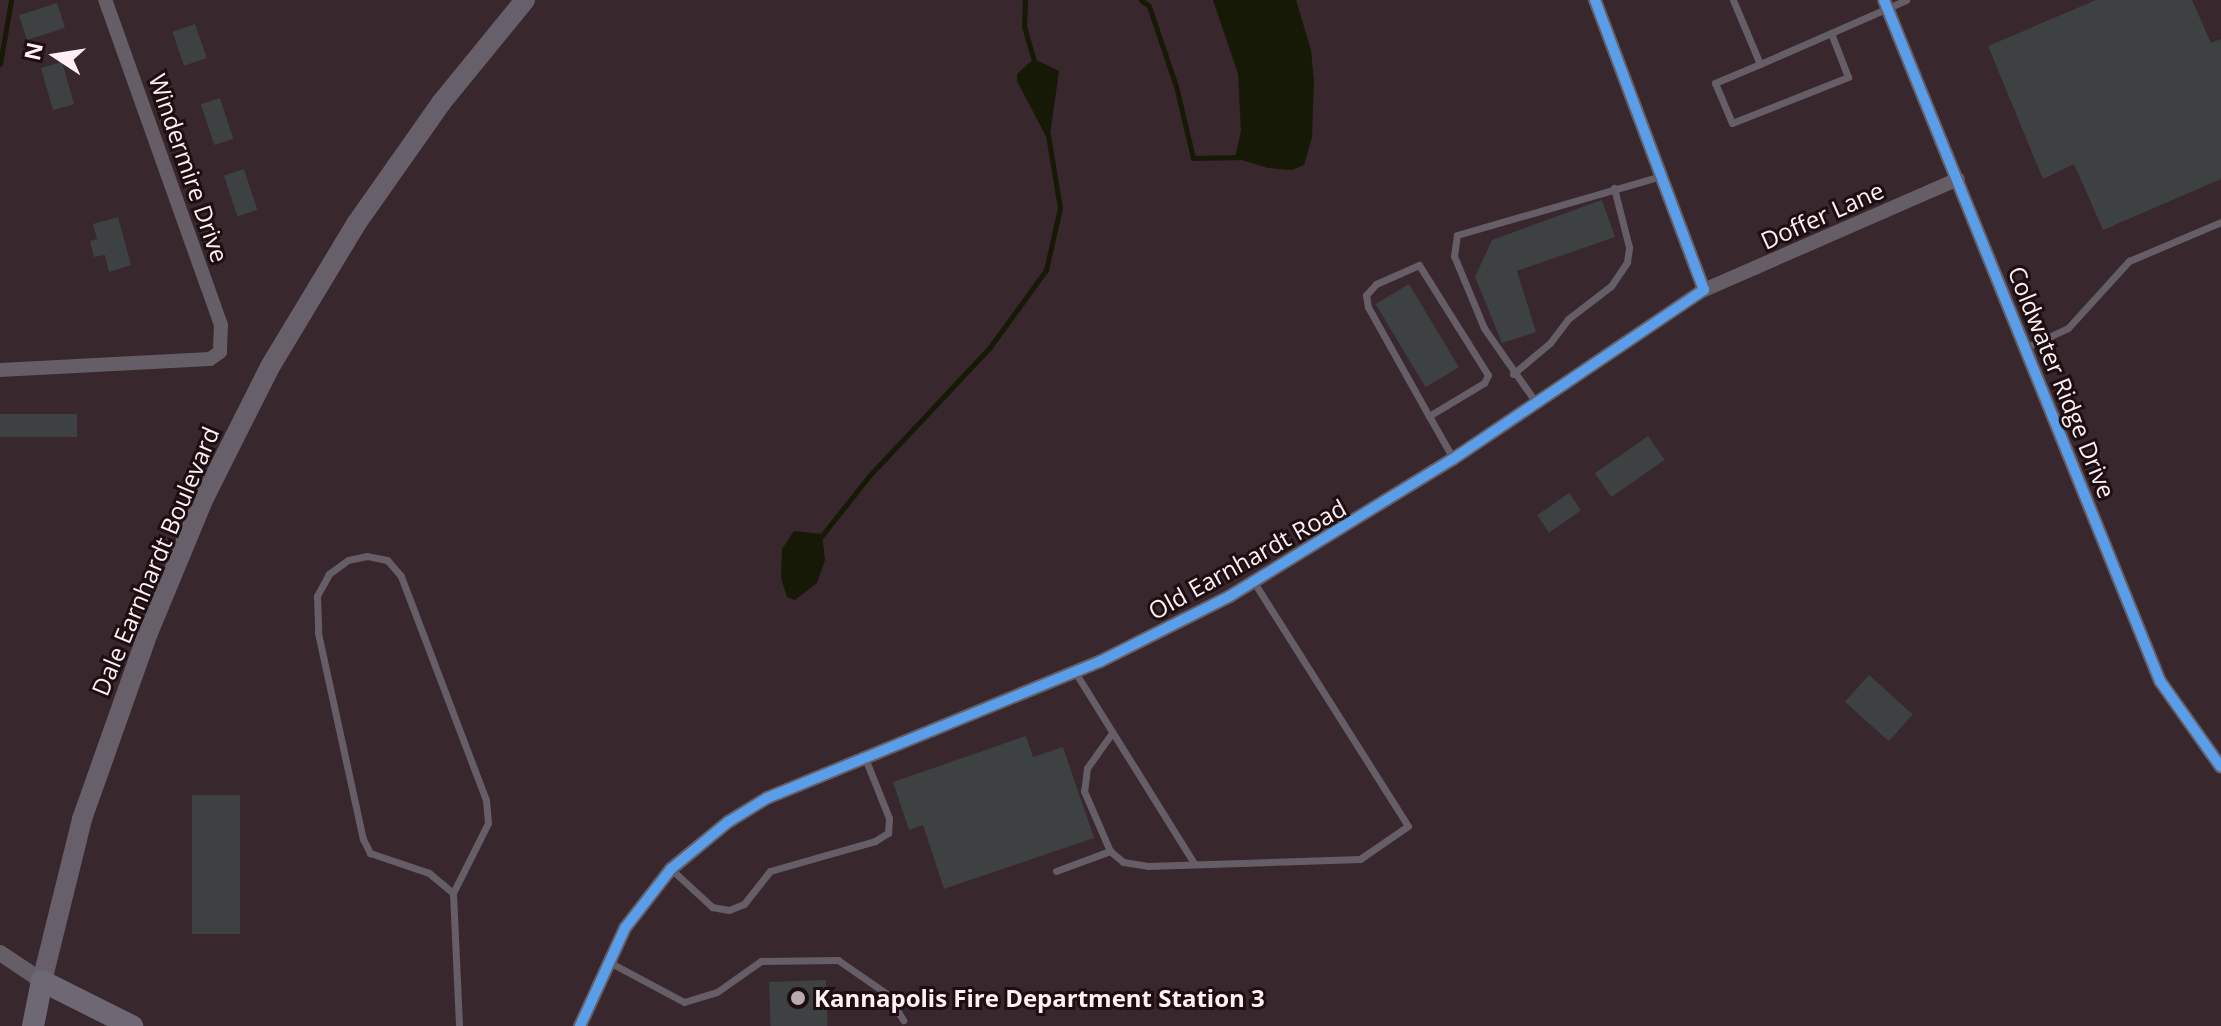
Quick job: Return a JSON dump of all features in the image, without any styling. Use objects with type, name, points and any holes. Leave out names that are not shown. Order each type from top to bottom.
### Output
[{"type":"main road","name":"Dale Earnhardt Boulevard","points":[[33,1026],[82,819],[148,633],[204,498],[271,365],[356,224],[441,103],[525,0]]},
{"type":"main road","points":[[42,981],[132,1026]]},
{"type":"street","name":"Windermire Drive","points":[[0,370],[210,359],[220,352],[221,325],[105,0]]},
{"type":"street","points":[[1595,0],[1704,290]]},
{"type":"street","name":"Coldwater Ridge Drive","points":[[1886,4],[2160,681],[2221,767]]},
{"type":"street","name":"Doffer Lane","points":[[1704,290],[1958,179]]},
{"type":"street","name":"Old Earnhardt Road","points":[[580,1026],[607,961],[625,928],[671,869],[710,835],[767,798],[1075,672],[1254,582],[1453,459],[1704,290]]},
{"type":"street","points":[[0,953],[42,981]]},
{"type":"lane","points":[[1733,0],[1760,64]]},
{"type":"lane","points":[[1831,33],[1848,77],[1732,123],[1715,83],[1831,33],[1886,4],[1906,0]]},
{"type":"lane","points":[[1537,404],[1513,374],[1484,328],[1454,256],[1457,235],[1662,176]]},
{"type":"lane","points":[[1513,374],[1550,343],[1568,319],[1606,291],[1627,262],[1629,247],[1614,188]]},
{"type":"lane","points":[[2027,347],[2068,328],[2129,261],[2221,222]]},
{"type":"lane","points":[[1429,416],[1484,383],[1488,375],[1419,265],[1376,284],[1366,295],[1429,416],[1453,459]]},
{"type":"lane","points":[[453,893],[429,873],[370,853],[363,839],[318,633],[317,596],[329,574],[348,560],[367,556],[387,560],[401,576],[486,800],[488,823],[453,893],[459,1026]]},
{"type":"lane","points":[[1112,733],[1087,768],[1084,791],[1110,851],[1123,862],[1148,866],[1360,859],[1408,826],[1254,582]]},
{"type":"lane","points":[[1075,672],[1194,863]]},
{"type":"lane","points":[[671,869],[712,907],[729,910],[744,904],[770,871],[875,841],[888,833],[889,818],[865,758]]},
{"type":"lane","points":[[1056,871],[1110,851]]},
{"type":"lane","points":[[607,961],[684,1002],[717,992],[761,961],[838,960],[887,994],[903,1020]]},
{"type":"shaded area","points":[[1213,0],[1296,0],[1311,50],[1314,81],[1312,137],[1304,165],[1292,170],[1268,168],[1235,158],[1241,131],[1238,74]]},
{"type":"shaded area","points":[[1034,59],[1059,71],[1049,142],[1017,81],[1017,74]]},
{"type":"shaded area","points":[[794,531],[822,534],[825,560],[817,583],[795,600],[787,597],[781,578],[782,549]]},
{"type":"building","points":[[2096,0],[2192,0],[2211,43],[2221,39],[2221,179],[2103,230],[2074,164],[2043,179],[1988,46]]},
{"type":"building","points":[[57,3],[65,28],[27,40],[19,15]]},
{"type":"building","points":[[195,24],[207,58],[184,66],[172,32]]},
{"type":"building","points":[[62,62],[74,104],[53,110],[41,68]]},
{"type":"building","points":[[220,98],[233,139],[214,145],[201,104]]},
{"type":"building","points":[[244,169],[257,210],[237,216],[224,175]]},
{"type":"building","points":[[1602,200],[1615,237],[1517,271],[1536,332],[1502,343],[1475,277],[1492,240]]},
{"type":"building","points":[[118,217],[131,265],[109,272],[105,255],[94,257],[90,241],[97,239],[93,224]]},
{"type":"building","points":[[1409,284],[1459,367],[1426,387],[1376,304]]},
{"type":"building","points":[[0,414],[77,414],[77,437],[0,437]]},
{"type":"building","points":[[1648,436],[1665,460],[1611,497],[1595,473]]},
{"type":"building","points":[[1569,493],[1581,510],[1549,533],[1537,515]]},
{"type":"building","points":[[1869,675],[1913,714],[1889,741],[1845,702]]},
{"type":"building","points":[[1026,736],[1033,757],[1063,747],[1094,838],[944,889],[923,825],[909,830],[893,782]]},
{"type":"building","points":[[192,795],[240,795],[240,934],[192,934]]},
{"type":"building","name":"Kannapolis Fire Department Station 3","points":[[826,980],[828,1026],[771,1026],[769,982]]},
{"type":"waterway","points":[[0,64],[11,0]]},
{"type":"waterway","points":[[1025,0],[1024,26],[1034,62]]},
{"type":"waterway","points":[[1141,0],[1149,6],[1176,86],[1193,158],[1242,157]]},
{"type":"waterway","points":[[820,538],[869,476],[990,347],[1046,270],[1060,208],[1048,135]]},
{"type":"cycle path","points":[[580,1026],[625,928],[671,869],[728,822],[767,798],[1101,661],[1230,596],[1453,459],[1704,290],[1595,0]]},
{"type":"cycle path","points":[[1884,0],[2160,681],[2221,767]]},
{"type":"place","name":"Kannapolis Fire Department Station 3","points":[[798,998]]}]
